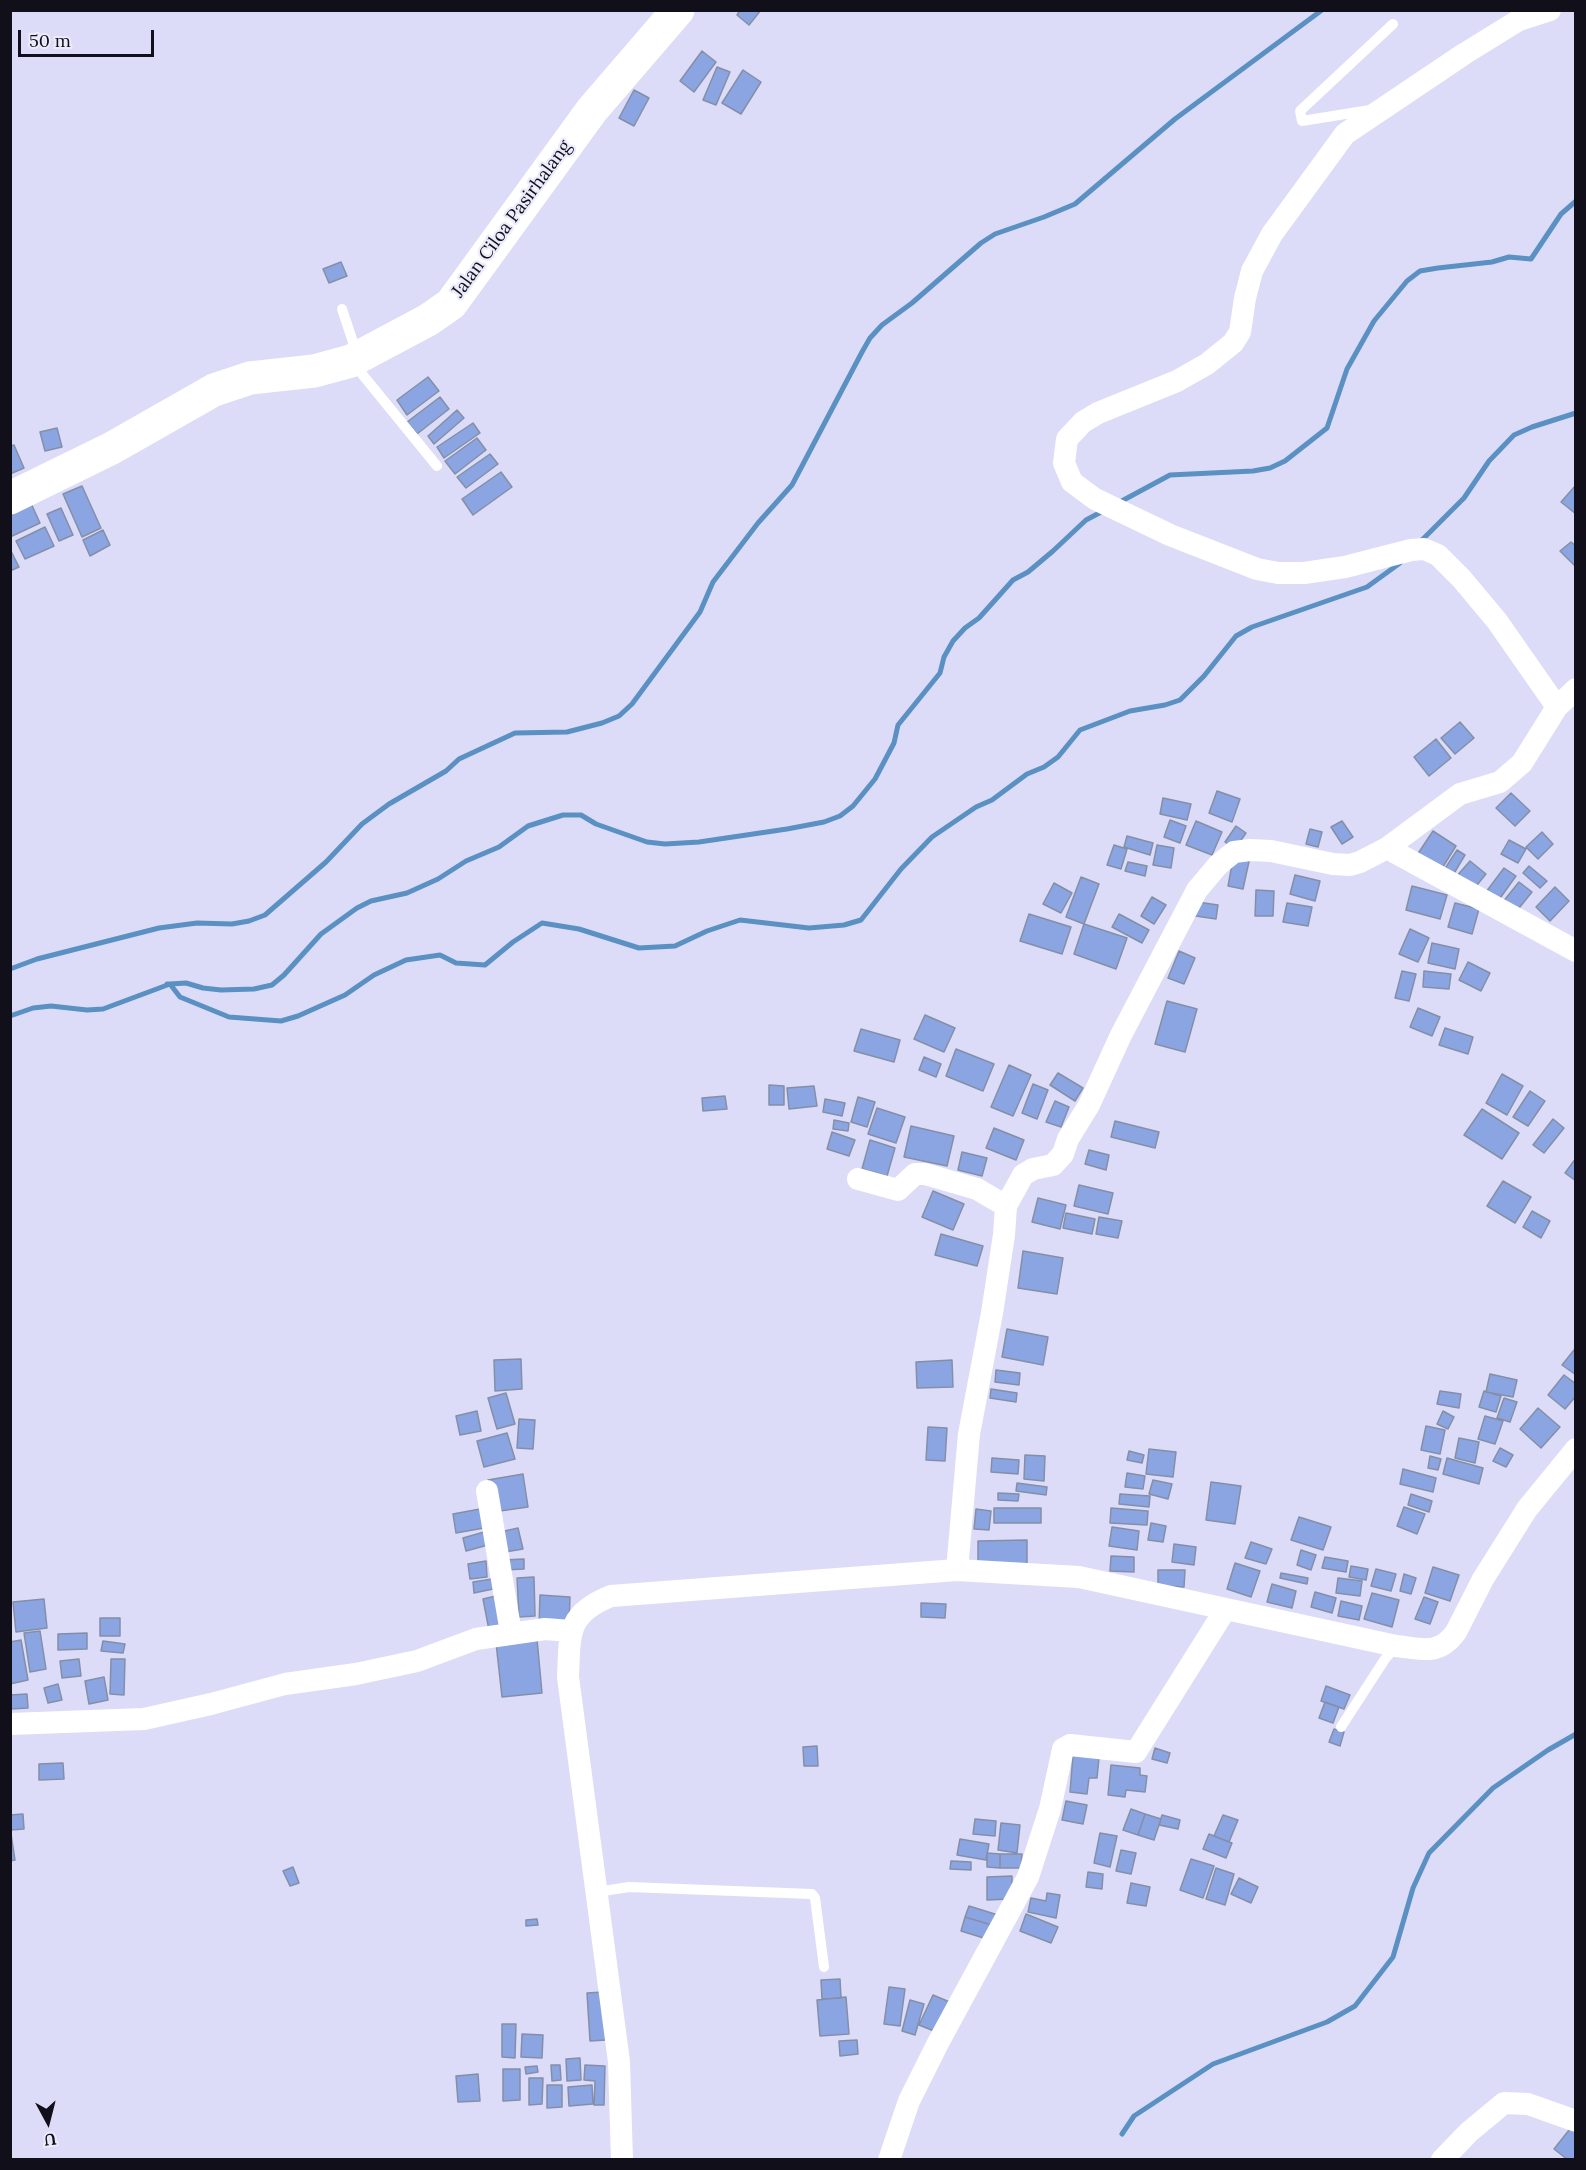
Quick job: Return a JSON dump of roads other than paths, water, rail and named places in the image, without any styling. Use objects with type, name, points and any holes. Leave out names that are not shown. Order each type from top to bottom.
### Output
[{"type":"main road","name":"Jalan Ciloa Pasirhalang","points":[[10,498],[112,448],[214,390],[250,378],[314,371],[355,359],[428,320],[451,304],[592,110],[678,10]]},
{"type":"street","points":[[1550,10],[1519,20],[1345,134],[1272,234],[1252,271],[1240,332],[1233,343],[1207,364],[1177,381],[1098,413],[1083,422],[1067,439],[1064,463],[1072,482],[1095,499],[1170,535],[1257,569],[1278,573],[1304,573],[1345,567],[1412,550],[1424,549],[1438,555],[1461,578],[1497,621],[1557,707]]},
{"type":"street","points":[[957,1570],[969,1434],[992,1313],[1006,1206],[1023,1175],[1033,1169],[1053,1165],[1063,1154],[1068,1139],[1089,1105],[1121,1035],[1197,890],[1218,865],[1234,852],[1271,851],[1304,859],[1350,865],[1387,848],[1460,794],[1500,782],[1522,763],[1557,707],[1575,689]]},
{"type":"street","points":[[1387,848],[1575,951]]},
{"type":"street","points":[[858,1179],[898,1191],[915,1174],[926,1174],[977,1189],[1006,1206]]},
{"type":"street","points":[[622,2160],[620,2062],[568,1677],[571,1631],[583,1611],[592,1604],[611,1596],[957,1570],[1079,1576],[1396,1646],[1436,1649],[1450,1640],[1483,1580],[1527,1509],[1575,1449]]},
{"type":"street","points":[[487,1491],[512,1633]]},
{"type":"street","points":[[889,2160],[909,2101],[928,2062],[1028,1877],[1050,1809],[1063,1749],[1070,1745],[1136,1752],[1225,1610]]},
{"type":"street","points":[[10,1724],[144,1719],[212,1704],[285,1684],[356,1674],[417,1661],[476,1639],[545,1629],[571,1631]]},
{"type":"street","points":[[1442,2160],[1469,2132],[1504,2103],[1528,2104],[1575,2121]]},
{"type":"lane","points":[[1386,107],[1302,121],[1300,116],[1300,111],[1393,24]]},
{"type":"lane","points":[[342,309],[355,359],[437,466]]},
{"type":"lane","points":[[1341,1727],[1396,1646]]},
{"type":"lane","points":[[597,1892],[629,1887],[812,1894],[815,1898],[824,1967]]},
{"type":"waterway","points":[[10,969],[37,959],[159,928],[197,923],[232,924],[265,915],[326,862],[362,824],[389,804],[446,771],[459,759],[515,733],[567,732],[619,716],[632,704],[700,612],[713,582],[758,523],[792,485],[862,352],[870,338],[882,325],[995,234],[1075,204],[1175,119],[1322,10]]},
{"type":"waterway","points":[[1118,503],[1170,475],[1253,471],[1270,468],[1285,461],[1327,428],[1347,369],[1374,321],[1407,281],[1420,271],[1492,262],[1509,257],[1531,259],[1561,214],[1576,201]]},
{"type":"waterway","points":[[1421,541],[1464,498],[1489,461],[1514,435],[1576,413]]},
{"type":"waterway","points":[[10,1016],[33,1008],[51,1006],[87,1010],[103,1009],[170,984],[186,983],[221,990],[254,989],[272,985],[321,934],[357,908],[371,901],[407,893],[438,879],[466,861],[499,847],[528,826],[563,815],[581,815],[596,824],[647,842],[665,844],[699,842],[787,829],[824,822],[840,816],[853,806],[875,779],[894,743],[898,725],[940,673],[944,657],[953,641],[979,618],[1013,580],[1028,572],[1086,520],[1105,510]]},
{"type":"waterway","points":[[167,984],[170,984],[180,997],[229,1017],[281,1021],[345,995],[374,975],[406,960],[440,955],[456,963],[485,965],[513,942],[542,923],[579,929],[639,948],[675,946],[707,931],[740,920],[809,928],[844,925],[861,920],[901,869],[932,837],[976,807],[992,800],[1027,774],[1044,767],[1058,757],[1080,730],[1130,711],[1180,700],[1204,676],[1236,636],[1252,627],[1367,587],[1400,563]]},
{"type":"waterway","points":[[1122,2134],[1134,2116],[1213,2064],[1327,2022],[1355,2006],[1393,1957],[1413,1888],[1429,1853],[1493,1788],[1548,1750],[1576,1734]]}]
